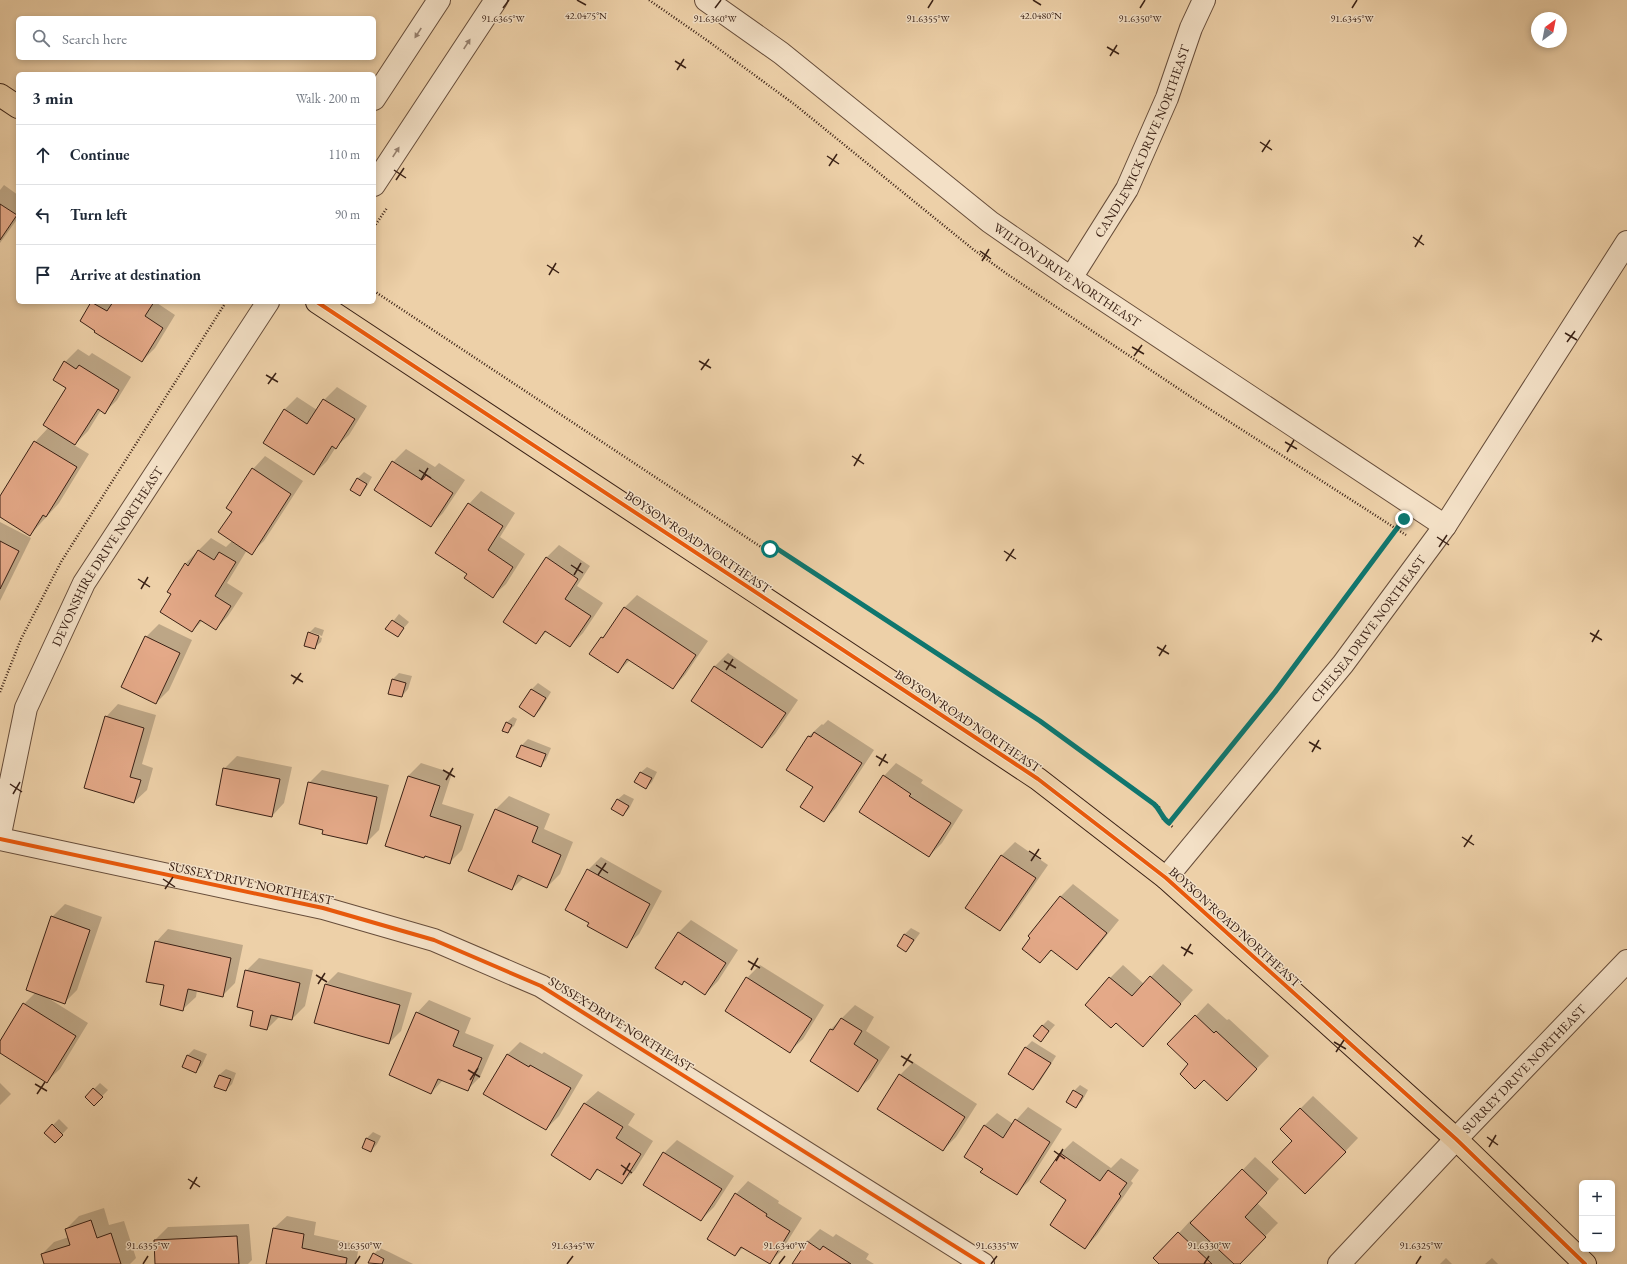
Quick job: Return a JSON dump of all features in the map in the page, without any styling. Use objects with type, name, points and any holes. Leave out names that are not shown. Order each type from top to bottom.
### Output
[{"type":"main road","points":[[0,95],[16,106]]},
{"type":"main road","name":"BOYSON ROAD NORTHEAST","points":[[320,304],[1038,779],[1166,878],[1456,1139],[1585,1264]]},
{"type":"street","points":[[376,96],[439,0]]},
{"type":"street","points":[[376,182],[496,0]]},
{"type":"street","name":"WILTON DRIVE NORTHEAST","points":[[706,0],[781,53],[990,222],[1071,278],[1444,526]]},
{"type":"street","name":"CANDLEWICK DRIVE NORTHEAST","points":[[1071,278],[1127,189],[1167,98],[1191,28],[1204,0]]},
{"type":"street","name":"CHELSEA DRIVE NORTHEAST","points":[[1166,878],[1343,664],[1444,526],[1627,242]]},
{"type":"street","name":"DEVONSHIRE DRIVE NORTHEAST","points":[[0,834],[26,708],[84,582],[267,304]]},
{"type":"street","name":"SUSSEX DRIVE NORTHEAST","points":[[0,839],[324,908],[434,940],[463,952],[541,986],[983,1264]]},
{"type":"street","name":"SURREY DRIVE NORTHEAST","points":[[1339,1264],[1456,1139],[1627,961]]},
{"type":"path","points":[[376,292],[764,549],[776,548],[1040,721],[1159,807],[1163,819],[1178,831]]},
{"type":"path","points":[[0,692],[21,639],[61,562],[225,304]]},
{"type":"path","points":[[1169,823],[1275,692],[1400,524]]},
{"type":"building","points":[[0,204],[16,214],[16,216],[0,240]]},
{"type":"building","points":[[90,304],[95,304],[107,311],[112,304],[153,304],[145,316],[163,328],[142,362],[94,332],[95,331],[80,321]]},
{"type":"building","points":[[64,361],[76,369],[79,365],[119,390],[105,414],[98,409],[75,445],[43,425],[66,388],[53,380]]},
{"type":"building","points":[[323,399],[355,419],[336,449],[332,446],[314,475],[263,443],[284,409],[307,424]]},
{"type":"building","points":[[34,441],[77,467],[46,517],[43,515],[30,536],[0,517],[0,496]]},
{"type":"building","points":[[392,461],[422,480],[426,475],[453,493],[431,527],[374,490]]},
{"type":"building","points":[[252,468],[291,494],[252,555],[218,532],[232,512],[226,508]]},
{"type":"building","points":[[357,478],[367,484],[360,496],[350,490]]},
{"type":"building","points":[[468,503],[503,526],[488,550],[513,567],[493,598],[464,578],[467,574],[435,553]]},
{"type":"building","points":[[0,541],[19,551],[0,589]]},
{"type":"building","points":[[198,550],[214,560],[219,552],[236,562],[215,596],[231,606],[216,630],[200,620],[192,632],[160,612],[171,594],[167,592],[185,563],[188,566]]},
{"type":"building","points":[[546,557],[578,579],[565,599],[591,616],[570,647],[545,631],[536,644],[503,622]]},
{"type":"building","points":[[624,607],[696,655],[673,689],[627,659],[618,673],[589,654],[601,637],[603,638]]},
{"type":"building","points":[[392,620],[404,628],[398,637],[385,629]]},
{"type":"building","points":[[308,632],[319,636],[315,649],[304,646]]},
{"type":"building","points":[[145,636],[180,653],[156,704],[121,687]]},
{"type":"building","points":[[714,666],[786,713],[762,748],[691,701]]},
{"type":"building","points":[[392,679],[406,683],[402,697],[388,694]]},
{"type":"building","points":[[531,689],[546,698],[534,717],[519,707]]},
{"type":"building","points":[[105,716],[144,728],[130,777],[141,780],[134,803],[84,788]]},
{"type":"building","points":[[506,722],[512,725],[508,733],[502,731]]},
{"type":"building","points":[[814,732],[862,763],[824,822],[800,807],[813,787],[786,770],[808,736],[811,737]]},
{"type":"building","points":[[521,745],[546,754],[541,767],[516,757]]},
{"type":"building","points":[[223,768],[280,779],[272,817],[216,805]]},
{"type":"building","points":[[640,772],[652,778],[646,789],[634,782]]},
{"type":"building","points":[[883,775],[911,794],[909,796],[951,823],[929,857],[859,812]]},
{"type":"building","points":[[408,776],[440,786],[430,816],[461,826],[450,864],[385,846]]},
{"type":"building","points":[[308,782],[377,797],[367,844],[322,834],[323,830],[299,824]]},
{"type":"building","points":[[617,799],[629,806],[623,816],[611,809]]},
{"type":"building","points":[[495,809],[538,827],[532,842],[561,855],[547,888],[518,875],[512,890],[468,871]]},
{"type":"building","points":[[1001,855],[1036,878],[1000,931],[965,908]]},
{"type":"building","points":[[587,869],[650,904],[627,948],[587,926],[589,923],[565,910]]},
{"type":"building","points":[[1060,896],[1107,933],[1077,970],[1051,950],[1040,963],[1022,949],[1030,938],[1028,936]]},
{"type":"building","points":[[51,916],[90,930],[65,1004],[26,990]]},
{"type":"building","points":[[678,932],[726,963],[705,995],[684,981],[682,985],[655,968]]},
{"type":"building","points":[[904,934],[914,940],[906,952],[897,946]]},
{"type":"building","points":[[155,941],[231,958],[223,997],[188,989],[183,1011],[160,1005],[164,985],[146,982]]},
{"type":"building","points":[[245,970],[300,983],[292,1020],[271,1015],[267,1030],[250,1026],[253,1011],[237,1007]]},
{"type":"building","points":[[1150,976],[1181,1004],[1143,1047],[1116,1023],[1111,1028],[1085,1005],[1109,977],[1132,996]]},
{"type":"building","points":[[746,977],[812,1019],[790,1053],[725,1011]]},
{"type":"building","points":[[325,984],[400,1005],[389,1044],[314,1023]]},
{"type":"building","points":[[23,1003],[76,1036],[47,1083],[0,1053],[0,1041]]},
{"type":"building","points":[[416,1012],[459,1031],[453,1046],[482,1058],[468,1091],[438,1079],[431,1094],[389,1075]]},
{"type":"building","points":[[1195,1015],[1214,1033],[1216,1031],[1257,1069],[1227,1101],[1204,1080],[1195,1089],[1180,1074],[1188,1064],[1167,1044]]},
{"type":"building","points":[[841,1018],[862,1031],[854,1044],[878,1060],[858,1092],[810,1061],[830,1029],[833,1030]]},
{"type":"building","points":[[1042,1025],[1049,1031],[1041,1042],[1033,1036]]},
{"type":"building","points":[[1025,1047],[1051,1063],[1033,1090],[1008,1074]]},
{"type":"building","points":[[507,1054],[571,1088],[546,1130],[483,1094]]},
{"type":"building","points":[[187,1055],[201,1061],[196,1073],[182,1067]]},
{"type":"building","points":[[899,1074],[965,1117],[943,1151],[877,1109]]},
{"type":"building","points":[[219,1075],[231,1079],[226,1091],[214,1087]]},
{"type":"building","points":[[93,1088],[103,1097],[94,1106],[85,1097]]},
{"type":"building","points":[[1073,1090],[1083,1096],[1076,1108],[1066,1102]]},
{"type":"building","points":[[584,1103],[623,1127],[616,1138],[641,1154],[622,1184],[597,1169],[590,1180],[551,1155]]},
{"type":"building","points":[[1300,1108],[1346,1152],[1305,1194],[1272,1162],[1292,1141],[1280,1129]]},
{"type":"building","points":[[1015,1119],[1050,1142],[1017,1195],[980,1172],[983,1169],[964,1157],[984,1125],[1003,1138]]},
{"type":"building","points":[[52,1124],[63,1135],[55,1143],[44,1133]]},
{"type":"building","points":[[366,1138],[375,1142],[371,1152],[362,1148]]},
{"type":"building","points":[[663,1152],[722,1189],[701,1221],[643,1185]]},
{"type":"building","points":[[1060,1153],[1100,1181],[1108,1170],[1127,1183],[1119,1194],[1121,1196],[1085,1249],[1050,1225],[1066,1200],[1040,1182]]},
{"type":"building","points":[[1242,1169],[1267,1193],[1245,1217],[1266,1237],[1240,1264],[1234,1264],[1190,1223]]},
{"type":"building","points":[[735,1193],[767,1214],[766,1216],[790,1231],[770,1264],[741,1247],[735,1256],[707,1239]]},
{"type":"building","points":[[91,1220],[97,1238],[111,1233],[121,1264],[44,1264],[41,1254],[70,1245],[65,1229]]},
{"type":"building","points":[[273,1228],[304,1234],[302,1248],[347,1258],[346,1264],[266,1264]]},
{"type":"building","points":[[1178,1232],[1212,1264],[1159,1264],[1153,1258]]},
{"type":"building","points":[[237,1236],[239,1264],[155,1264],[154,1240]]},
{"type":"building","points":[[807,1241],[820,1250],[823,1246],[851,1264],[792,1264]]},
{"type":"building","points":[[373,1253],[384,1259],[382,1264],[368,1263]]},
{"type":"cycle path","points":[[320,304],[1038,779],[1166,878],[1456,1139],[1585,1264]]},
{"type":"cycle path","points":[[0,839],[323,908],[434,940],[541,986],[983,1264]]},
{"type":"route","points":[[770,549],[776,548],[1040,721],[1159,807],[1163,819],[1169,823],[1275,692],[1404,519]]}]
